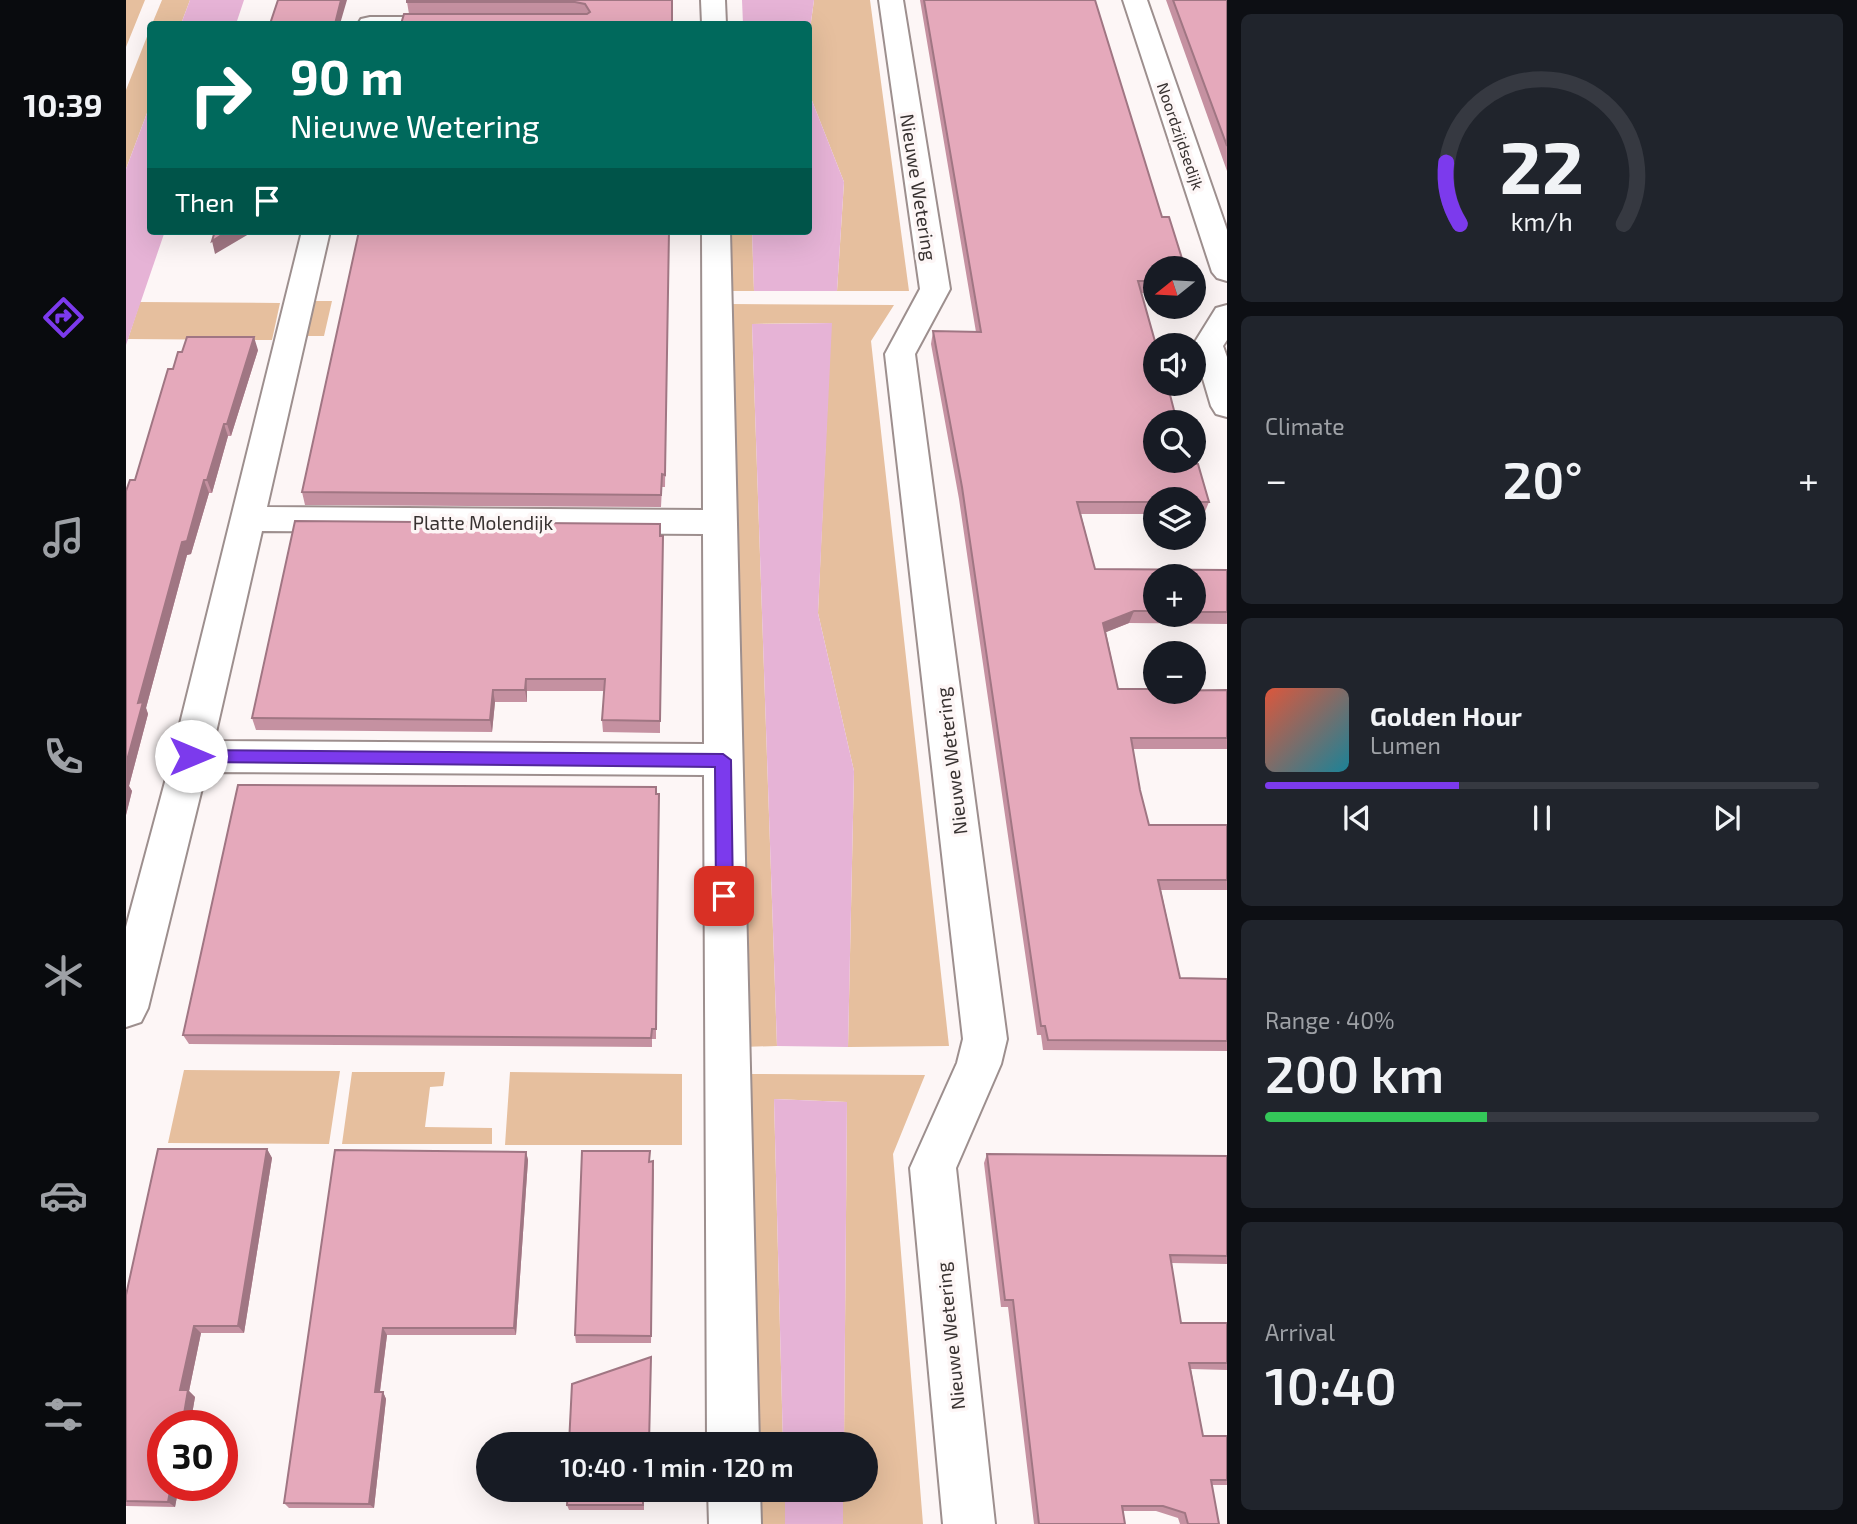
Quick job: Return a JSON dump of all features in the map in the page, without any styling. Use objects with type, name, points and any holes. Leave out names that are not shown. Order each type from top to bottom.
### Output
[{"type":"street","points":[[369,21],[373,0]]},
{"type":"street","points":[[713,0],[713,21]]},
{"type":"street","name":"Nieuwe Wetering","points":[[891,0],[935,289],[900,354],[985,1040],[979,1064],[933,1168],[969,1524]]},
{"type":"street","name":"Noordzijdsedijk","points":[[1135,0],[1227,272]]},
{"type":"street","points":[[126,1008],[191,756],[315,235]]},
{"type":"street","points":[[716,235],[733,1432]]},
{"type":"street","points":[[1227,315],[1208,345],[1227,406]]},
{"type":"street","name":"Platte Molendijk","points":[[248,519],[719,522]]},
{"type":"street","points":[[191,756],[723,760]]},
{"type":"street","points":[[734,1502],[735,1524]]},
{"type":"shaded area","points":[[126,0],[145,0],[126,47]]},
{"type":"shaded area","points":[[162,0],[190,0],[182,21],[153,21]]},
{"type":"shaded area","points":[[190,0],[244,0],[237,21],[182,21]]},
{"type":"shaded area","points":[[742,0],[814,0],[811,21],[743,21]]},
{"type":"shaded area","points":[[814,0],[870,0],[909,291],[837,291],[844,182],[812,101],[811,21]]},
{"type":"shaded area","points":[[147,37],[147,113],[126,169],[126,90]]},
{"type":"shaded area","points":[[812,101],[844,182],[837,291],[754,291],[752,235],[812,235]]},
{"type":"shaded area","points":[[147,113],[147,235],[164,235],[126,345],[126,169]]},
{"type":"shaded area","points":[[725,235],[752,235],[754,291],[726,291]]},
{"type":"shaded area","points":[[309,301],[332,301],[324,336],[301,336]]},
{"type":"shaded area","points":[[140,302],[280,303],[272,340],[128,339]]},
{"type":"shaded area","points":[[729,304],[894,305],[871,341],[949,1046],[848,1047],[854,771],[818,613],[831,323],[752,324],[777,1046],[741,1047]]},
{"type":"shaded area","points":[[832,323],[818,613],[854,771],[848,1047],[777,1046],[752,324]]},
{"type":"shaded area","points":[[184,1070],[340,1071],[329,1144],[168,1143]]},
{"type":"shaded area","points":[[352,1072],[445,1072],[443,1086],[430,1087],[425,1127],[492,1128],[492,1144],[342,1144]]},
{"type":"shaded area","points":[[510,1072],[682,1074],[682,1145],[505,1145]]},
{"type":"shaded area","points":[[744,1074],[925,1075],[893,1154],[923,1524],[843,1524],[843,1502],[878,1502],[878,1432],[844,1432],[847,1102],[774,1099],[783,1432],[752,1432]]},
{"type":"shaded area","points":[[774,1099],[847,1102],[844,1432],[783,1432]]},
{"type":"shaded area","points":[[753,1502],[785,1502],[785,1524],[753,1524]]},
{"type":"shaded area","points":[[785,1502],[843,1502],[843,1524],[785,1524]]},
{"type":"building","points":[[278,0],[341,0],[336,21],[271,21]]},
{"type":"building","points":[[672,0],[672,21],[402,21],[404,14],[590,12],[585,4],[575,2],[407,2]]},
{"type":"building","points":[[924,0],[1095,0],[1162,217],[1169,217],[1181,256],[1143,256],[1143,281],[1138,281],[1143,299],[1143,319],[1149,319],[1153,333],[1143,333],[1143,396],[1170,396],[1174,410],[1143,410],[1143,473],[1201,473],[1205,487],[1143,487],[1143,502],[1077,502],[1095,569],[1143,569],[1143,611],[1134,611],[1103,623],[1118,689],[1143,689],[1143,704],[1206,704],[1206,690],[1227,690],[1227,738],[1131,738],[1149,825],[1227,825],[1227,880],[1158,880],[1180,978],[1227,979],[1227,1041],[1048,1040],[1045,1026],[1041,1026],[962,487],[933,331],[981,332]]},
{"type":"building","points":[[1173,0],[1227,0],[1227,146]]},
{"type":"building","points":[[358,235],[669,235],[665,475],[662,474],[661,495],[302,492]]},
{"type":"building","points":[[187,337],[254,337],[227,424],[224,424],[207,480],[204,480],[187,541],[182,542],[138,703],[143,702],[126,764],[126,491],[130,480],[135,480],[168,369],[173,369],[178,352],[182,352]]},
{"type":"building","points":[[295,521],[660,524],[660,536],[663,536],[660,721],[602,720],[605,679],[526,679],[525,690],[493,690],[490,720],[252,718]]},
{"type":"building","points":[[1206,570],[1227,570],[1227,612],[1206,612]]},
{"type":"building","points":[[238,785],[656,787],[656,794],[659,794],[656,1029],[652,1029],[651,1038],[183,1035]]},
{"type":"building","points":[[158,1149],[267,1149],[238,1326],[194,1326],[180,1390],[188,1390],[185,1410],[147,1410],[147,1501],[168,1502],[126,1501],[126,1295]]},
{"type":"building","points":[[335,1150],[526,1152],[514,1328],[383,1328],[375,1392],[383,1392],[369,1504],[284,1503]]},
{"type":"building","points":[[582,1151],[650,1151],[649,1162],[653,1161],[651,1336],[575,1335]]},
{"type":"building","points":[[987,1154],[1227,1156],[1227,1256],[1170,1255],[1181,1323],[1227,1323],[1227,1363],[1189,1363],[1203,1436],[1227,1436],[1227,1480],[1211,1480],[1219,1524],[1188,1524],[1185,1513],[1163,1506],[1122,1506],[1125,1524],[1039,1524],[1013,1300],[1005,1300]]},
{"type":"building","points":[[651,1357],[649,1432],[570,1432],[572,1384]]},
{"type":"building","points":[[567,1502],[643,1502],[643,1505],[567,1505]]},
{"type":"route","points":[[191,756],[723,760],[724,896]]}]
